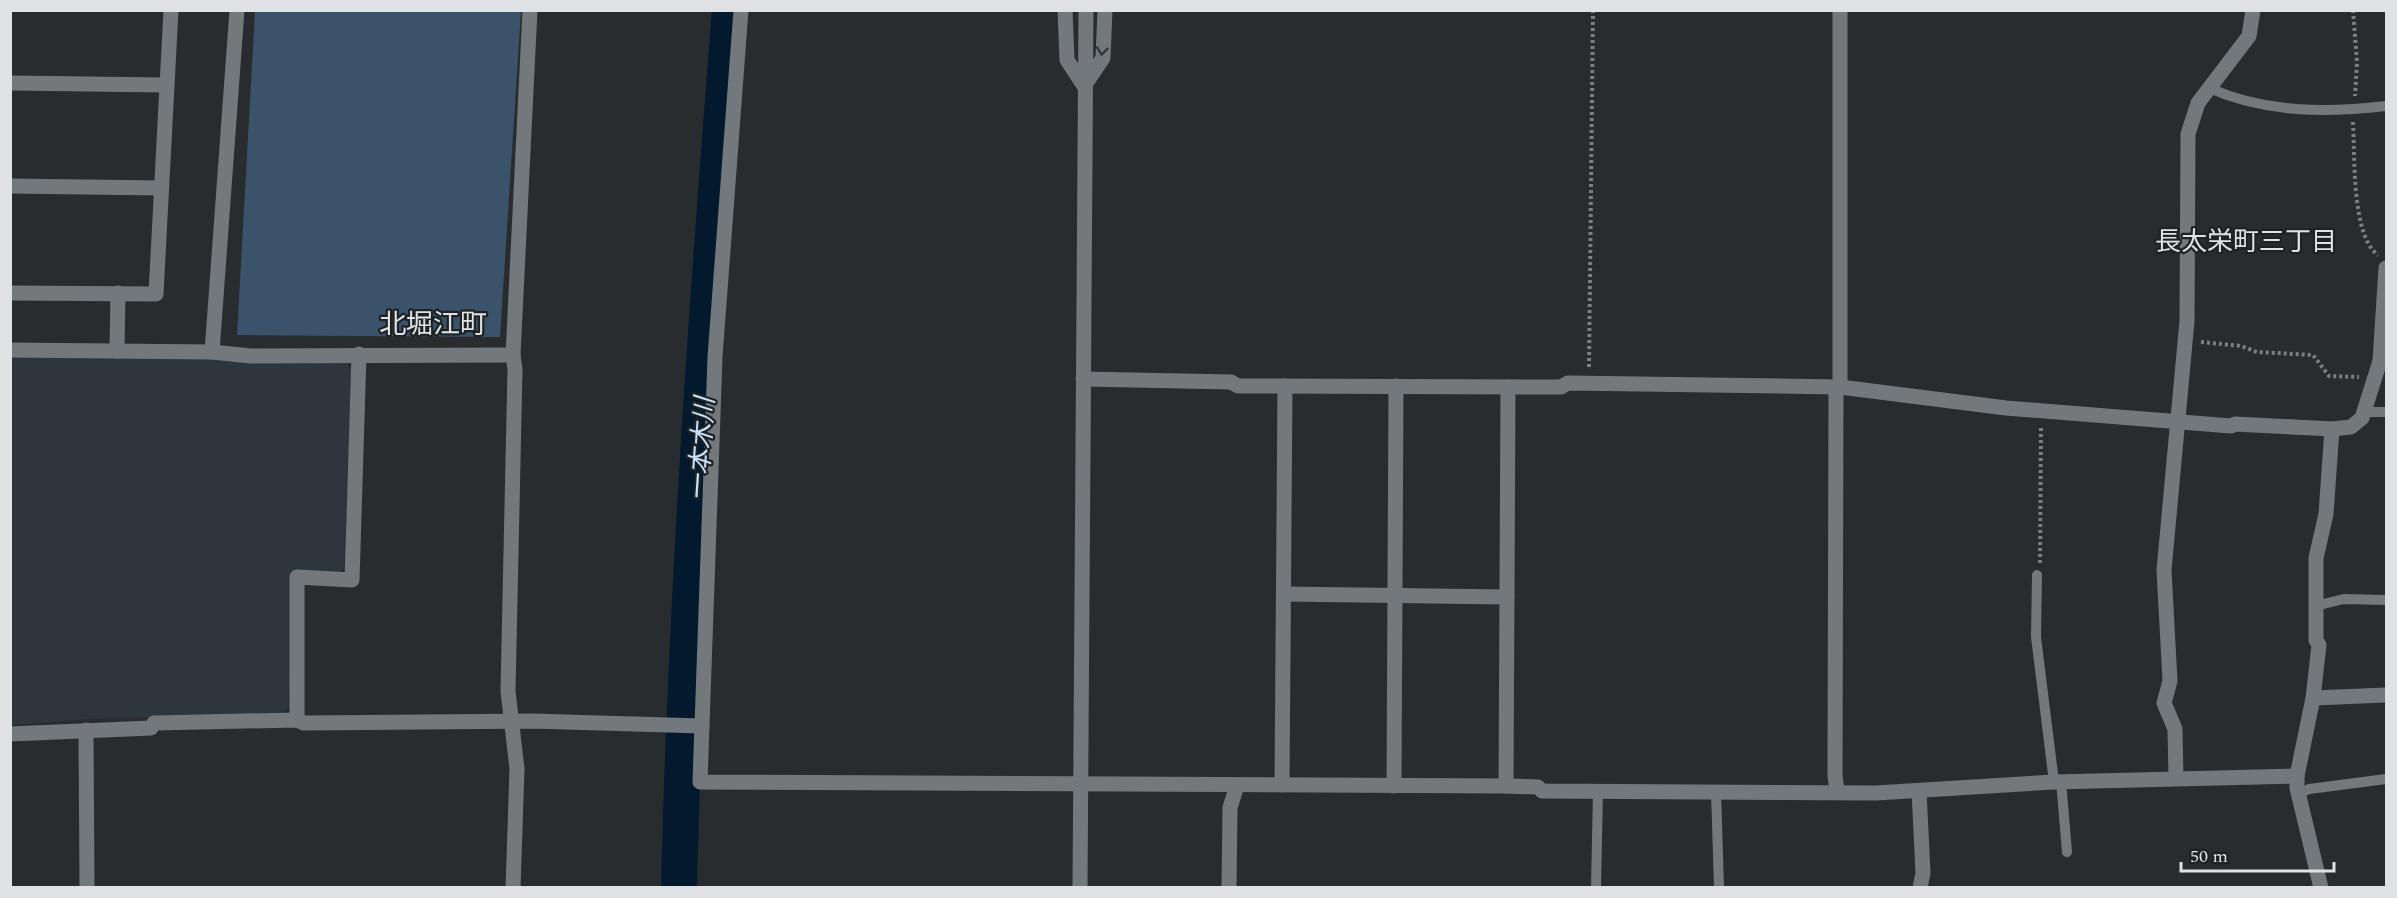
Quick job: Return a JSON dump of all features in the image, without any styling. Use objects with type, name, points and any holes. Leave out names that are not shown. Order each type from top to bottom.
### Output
[{"type":"street","points":[[10,293],[156,294],[171,10]]},
{"type":"street","points":[[212,352],[237,10]]},
{"type":"street","points":[[513,888],[517,769],[514,723],[508,691],[515,369],[513,356],[530,10]]},
{"type":"street","points":[[741,10],[715,357],[700,782],[1506,786],[1538,787],[1542,790],[1837,792],[1918,791],[2058,782],[2297,776]]},
{"type":"street","points":[[1065,10],[1067,60],[1084,86]]},
{"type":"street","points":[[1080,888],[1086,10]]},
{"type":"street","points":[[1084,86],[1103,58],[1105,10]]},
{"type":"street","points":[[1837,792],[1835,776],[1840,10]]},
{"type":"street","points":[[2176,778],[2175,729],[2164,703],[2170,681],[2164,570],[2185,340],[2189,258],[2188,134],[2198,103],[2249,36],[2253,10]]},
{"type":"street","points":[[10,83],[166,85]]},
{"type":"street","points":[[10,186],[161,188]]},
{"type":"street","points":[[1083,379],[1231,382],[1238,386],[1561,387],[1568,383],[1838,387],[2041,411],[2332,429],[2351,427],[2362,418],[2380,361],[2386,268]]},
{"type":"street","points":[[117,351],[118,293]]},
{"type":"street","points":[[10,350],[212,352],[251,356],[359,354],[513,356]]},
{"type":"street","points":[[297,720],[297,578],[352,580],[359,354]]},
{"type":"street","points":[[1282,785],[1285,386]]},
{"type":"street","points":[[1394,786],[1396,386]]},
{"type":"street","points":[[1506,786],[1508,387]]},
{"type":"street","points":[[2321,888],[2298,794],[2297,776],[2313,698],[2319,645],[2316,640],[2316,558],[2325,514],[2332,429]]},
{"type":"street","points":[[1284,594],[1507,597]]},
{"type":"street","points":[[2313,698],[2386,695]]},
{"type":"street","points":[[10,734],[151,728],[154,723],[297,720],[304,723],[702,726]]},
{"type":"street","points":[[86,730],[87,888]]},
{"type":"street","points":[[1228,888],[1230,808],[1237,785]]},
{"type":"street","points":[[1918,791],[1923,873],[1920,888]]},
{"type":"lane","points":[[2209,88],[2235,100],[2301,111],[2353,110],[2386,106]]},
{"type":"lane","points":[[2364,412],[2386,412]]},
{"type":"lane","points":[[2037,575],[2036,637],[2067,852]]},
{"type":"lane","points":[[2315,606],[2344,600],[2386,600]]},
{"type":"lane","points":[[2298,794],[2309,789],[2386,779]]},
{"type":"lane","points":[[1596,888],[1598,790]]},
{"type":"lane","points":[[1716,790],[1719,888]]},
{"type":"path","points":[[1589,384],[1593,10]]},
{"type":"path","points":[[2353,10],[2357,82],[2353,110],[2356,189],[2367,242],[2373,251],[2386,261]]},
{"type":"path","points":[[2185,340],[2241,346],[2257,352],[2313,355],[2329,376],[2375,377]]},
{"type":"path","points":[[2037,575],[2040,571],[2041,411]]},
{"type":"shaded area","points":[[255,11],[521,11],[500,337],[237,335]]},
{"type":"shaded area","points":[[11,355],[242,358],[346,362],[351,370],[344,568],[337,575],[292,574],[289,707],[282,714],[90,719],[11,725]]},
{"type":"waterway","name":"一本木川","points":[[679,888],[698,449],[730,10]]},
{"type":"district","name":"長太栄町三丁目","points":[[2246,241]]},
{"type":"district","name":"北堀江町","points":[[433,324]]}]
